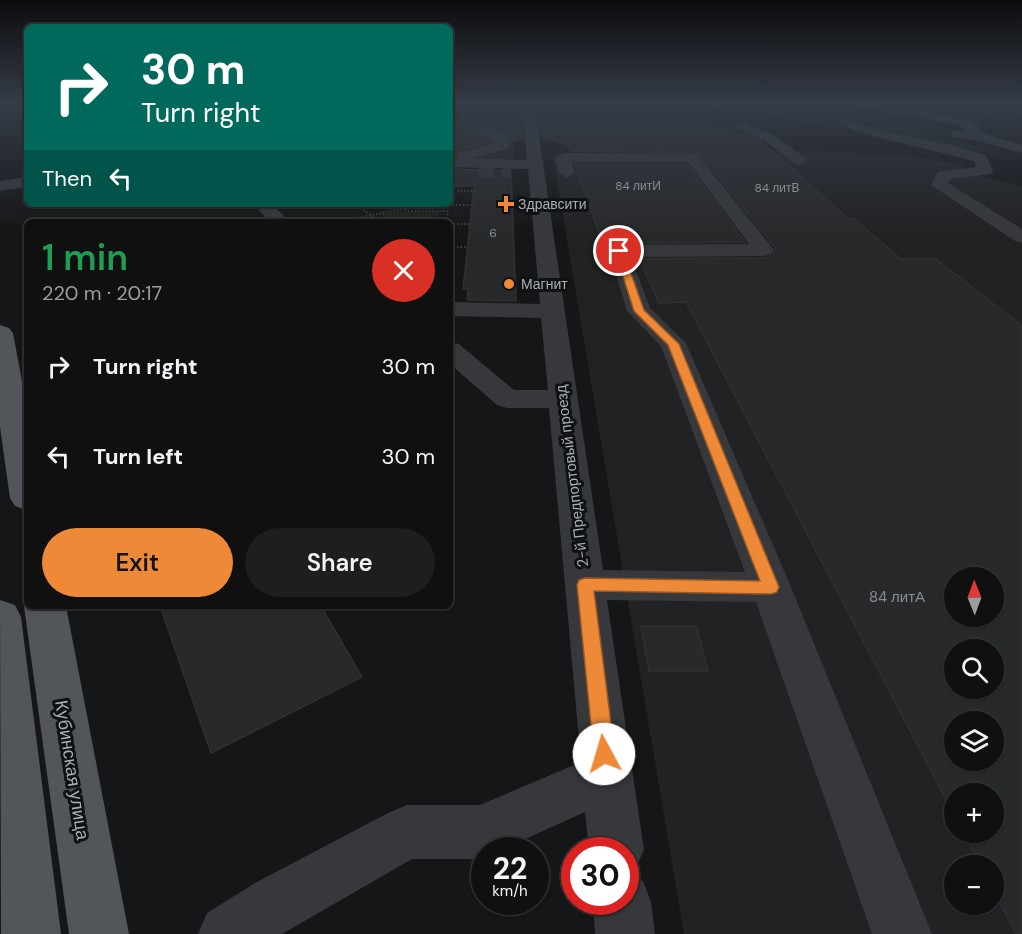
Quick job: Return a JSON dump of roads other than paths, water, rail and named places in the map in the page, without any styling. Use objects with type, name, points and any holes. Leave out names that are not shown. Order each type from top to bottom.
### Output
[{"type":"main road","points":[[0,333],[8,426],[24,487]]},
{"type":"main road","name":"Кубинская улица","points":[[45,609],[99,934]]},
{"type":"main road","points":[[0,617],[31,934]]},
{"type":"street","points":[[453,164],[493,146]]},
{"type":"street","points":[[453,163],[463,156],[502,146]]},
{"type":"street","name":"2-й Предпортовый проезд","points":[[516,146],[553,311],[614,837]]},
{"type":"street","points":[[535,146],[563,158],[692,157],[764,250],[619,251],[639,311],[673,344],[771,587],[902,934]]},
{"type":"street","points":[[780,146],[800,160]]},
{"type":"street","points":[[933,146],[962,151],[981,158],[985,171],[944,175],[939,185],[1022,237]]},
{"type":"street","points":[[1002,146],[1022,149]]},
{"type":"street","points":[[453,166],[478,170]]},
{"type":"street","points":[[0,186],[24,182]]},
{"type":"street","points":[[264,207],[278,219]]},
{"type":"street","points":[[453,309],[553,311]]},
{"type":"street","points":[[453,353],[507,399],[563,399]]},
{"type":"street","points":[[585,585],[771,587]]},
{"type":"street","points":[[228,934],[276,904],[406,832],[481,832],[607,776]]},
{"type":"street","points":[[623,915],[625,934]]},
{"type":"tunnel","points":[[478,170],[511,170]]},
{"type":"place","name":"Здравсити","points":[[506,204]]},
{"type":"place","name":"Магнит","points":[[509,284]]}]
